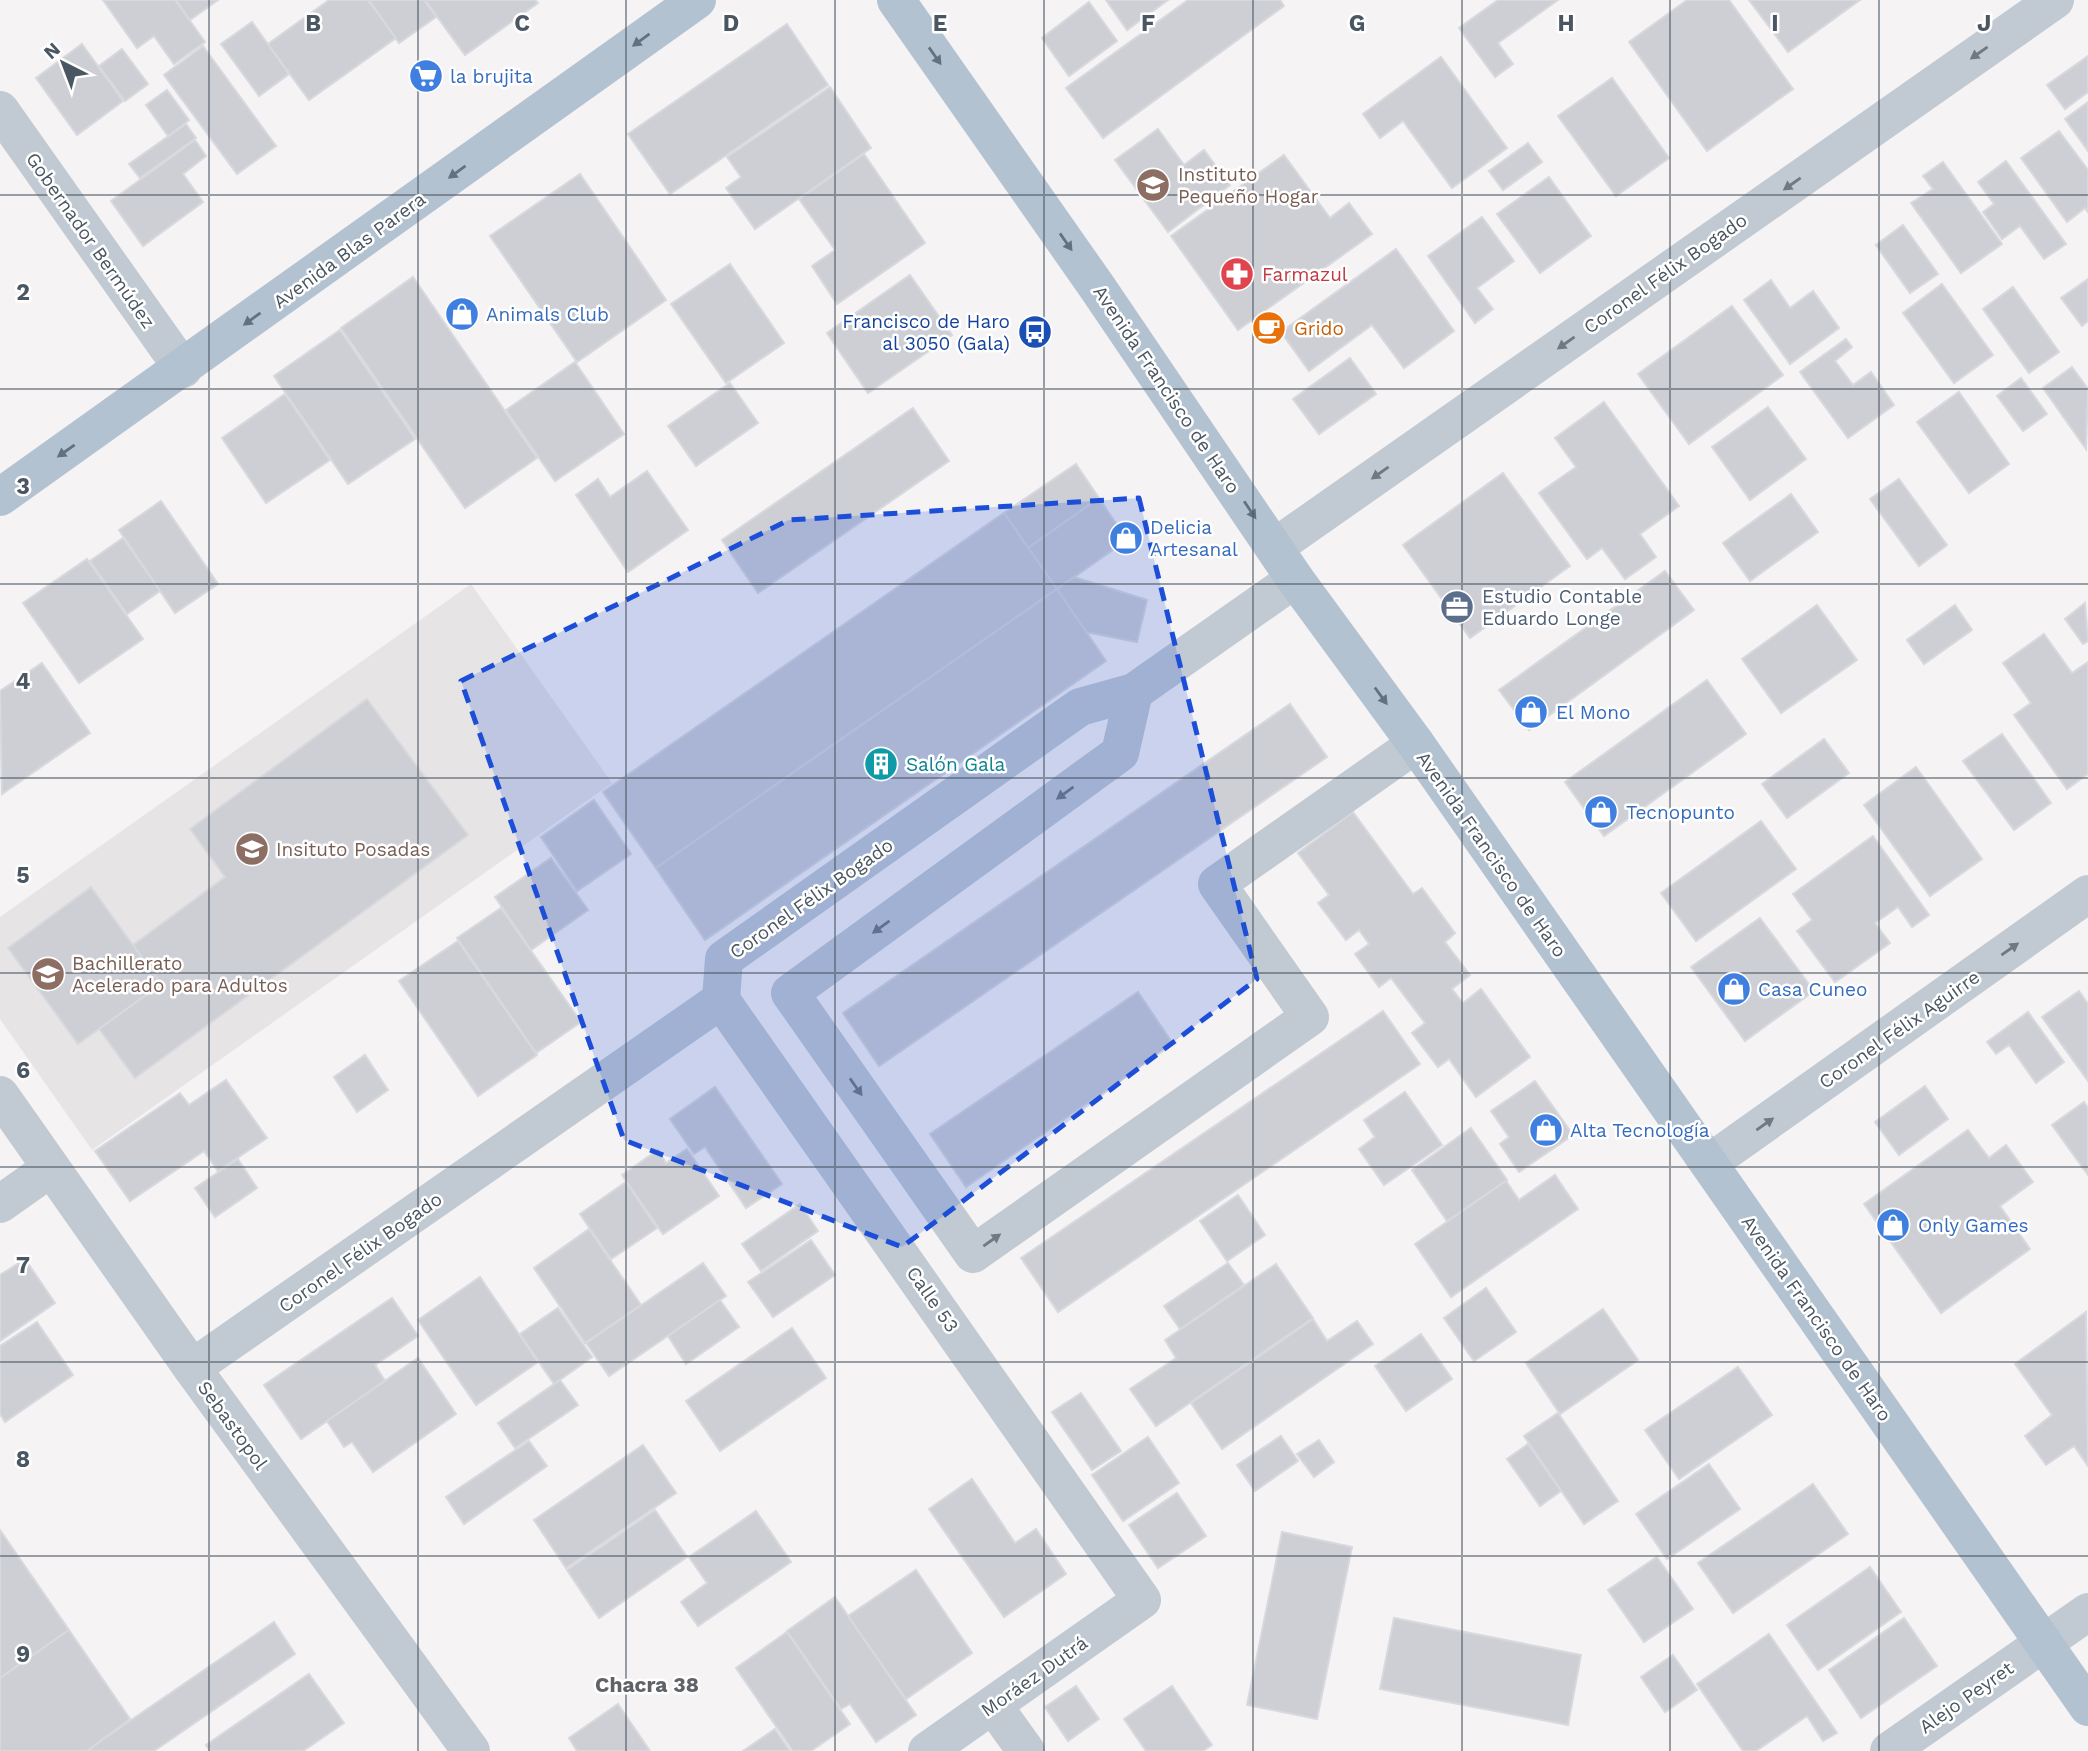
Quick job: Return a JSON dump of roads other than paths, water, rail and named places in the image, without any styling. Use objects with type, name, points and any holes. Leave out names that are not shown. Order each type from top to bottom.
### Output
[{"type":"main road","name":"Avenida Blas Parera","points":[[0,497],[697,0]]},
{"type":"main road","name":"Avenida Francisco de Haro","points":[[896,0],[1295,579],[1416,744],[2088,1707]]},
{"type":"street","name":"Coronel Félix Bogado","points":[[1275,547],[2054,0]]},
{"type":"street","name":"Gobernador Bermúdez","points":[[0,110],[183,369]]},
{"type":"street","name":"Coronel Félix Bogado","points":[[192,1368],[721,1000],[724,959],[1080,707],[1134,692],[1295,579]]},
{"type":"street","points":[[1134,692],[1120,753],[790,993],[973,1254],[1310,1017],[1217,884],[1416,744]]},
{"type":"street","name":"Coronel Félix Aguirre","points":[[1709,1163],[2088,894]]},
{"type":"street","name":"Calle 53","points":[[721,1000],[1142,1600]]},
{"type":"street","name":"Sebastopol","points":[[0,1095],[192,1368],[471,1751]]},
{"type":"street","points":[[0,1205],[51,1168]]},
{"type":"street","name":"Moráez Dutrá","points":[[927,1751],[1142,1600]]},
{"type":"street","name":"Alejo Peyret","points":[[1889,1751],[2088,1612]]},
{"type":"street","points":[[993,1705],[1026,1751]]},
{"type":"place","name":"la brujita","points":[[426,76]]},
{"type":"place","name":"Instituto Pequeño Hogar","points":[[1153,185]]},
{"type":"place","name":"Farmazul","points":[[1237,274]]},
{"type":"place","name":"Animals Club","points":[[462,314]]},
{"type":"place","name":"Grido","points":[[1269,328]]},
{"type":"place","name":"Francisco de Haro al 3050 (Gala)","points":[[1035,332]]},
{"type":"place","name":"Delicia Artesanal","points":[[1126,538]]},
{"type":"place","name":"Estudio Contable Eduardo Longe","points":[[1457,607]]},
{"type":"place","name":"El Mono","points":[[1531,712]]},
{"type":"place","name":"Salón Gala","points":[[881,764]]},
{"type":"place","name":"Tecnopunto","points":[[1601,812]]},
{"type":"place","name":"Insituto Posadas","points":[[252,849]]},
{"type":"place","name":"Bachillerato Acelerado para Adultos","points":[[48,974]]},
{"type":"place","name":"Casa Cuneo","points":[[1734,989]]},
{"type":"place","name":"Alta Tecnología","points":[[1546,1130]]},
{"type":"place","name":"Only Games","points":[[1893,1225]]},
{"type":"district","name":"Chacra 38","points":[[647,1685]]}]
